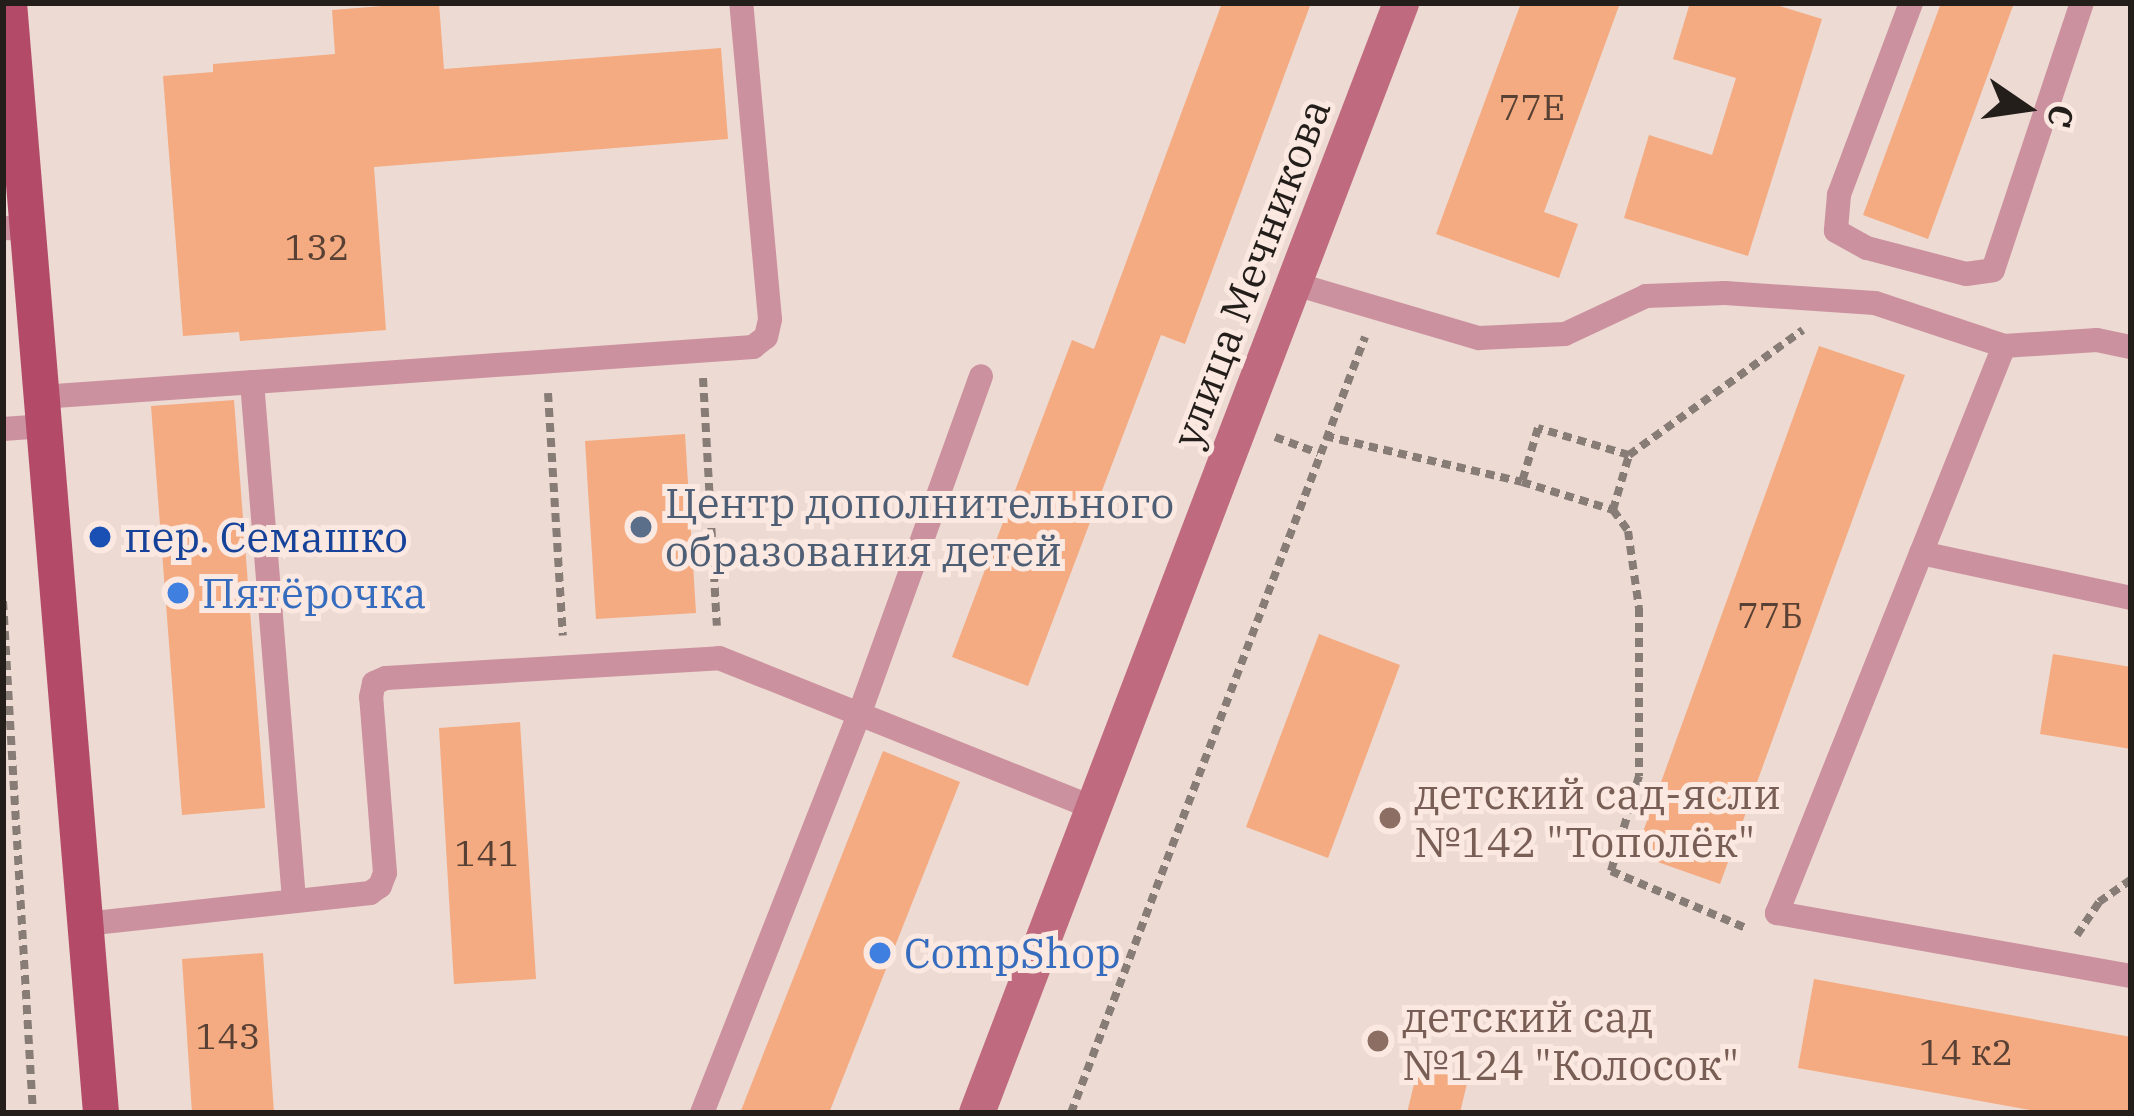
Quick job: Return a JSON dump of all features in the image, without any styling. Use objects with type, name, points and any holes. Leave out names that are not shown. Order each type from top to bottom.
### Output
[{"type":"main road","points":[[9,3],[15,229],[43,411],[96,1112]]},
{"type":"main road","name":"улица Мечникова","points":[[976,1113],[1401,3]]},
{"type":"lane","points":[[3,429],[43,411],[252,382],[753,347],[766,337],[770,319],[741,3]]},
{"type":"lane","points":[[1911,3],[1838,196],[1836,231],[1867,248],[1966,274],[1993,270],[2082,3]]},
{"type":"lane","points":[[1295,284],[1479,338],[1565,334],[1646,296],[1725,293],[1875,303],[2004,346],[2097,340],[2131,347]]},
{"type":"lane","points":[[2004,346],[1777,913],[2131,976]]},
{"type":"lane","points":[[702,1113],[860,715],[981,376]]},
{"type":"lane","points":[[252,382],[294,900]]},
{"type":"lane","points":[[1921,553],[2131,598]]},
{"type":"lane","points":[[85,924],[370,892],[380,886],[386,873],[374,683],[386,678],[719,658],[1094,808]]},
{"type":"path","points":[[1613,510],[1629,455],[1843,301]]},
{"type":"path","points":[[1071,1113],[1376,308]]},
{"type":"path","points":[[702,351],[719,658]]},
{"type":"path","points":[[546,362],[566,667]]},
{"type":"path","points":[[1522,482],[1538,428],[1629,455]]},
{"type":"path","points":[[1324,436],[1522,482],[1613,510],[1628,531],[1639,608],[1639,776],[1611,872],[1766,937],[1777,913]]},
{"type":"path","points":[[3,601],[33,1113]]},
{"type":"path","points":[[2066,964],[2081,924],[2099,902],[2131,880]]},
{"type":"building","points":[[439,3],[444,69],[721,48],[728,139],[374,167],[386,330],[240,341],[239,332],[183,336],[163,76],[213,72],[213,64],[335,54],[332,10]]},
{"type":"building","points":[[1222,3],[1311,3],[1185,344],[1161,335],[1028,686],[952,657],[1072,340],[1094,349]]},
{"type":"building","points":[[1521,3],[1620,3],[1544,212],[1578,224],[1559,278],[1436,234]]},
{"type":"building","points":[[1690,3],[1770,3],[1822,19],[1748,256],[1624,218],[1649,135],[1712,155],[1736,78],[1673,59]]},
{"type":"building","points":[[1941,3],[2014,3],[1928,239],[1863,215]]},
{"type":"building","points":[[1819,346],[1905,375],[1720,884],[1635,854]]},
{"type":"building","points":[[234,400],[265,808],[182,815],[151,406]]},
{"type":"building","name":"Центр дополнительного образования детей","points":[[685,434],[696,613],[596,619],[585,441]]},
{"type":"building","points":[[1319,634],[1400,665],[1328,858],[1246,827]]},
{"type":"building","points":[[2053,654],[2131,667],[2131,749],[2040,734]]},
{"type":"building","points":[[520,722],[536,979],[454,984],[439,728]]},
{"type":"building","points":[[883,751],[960,782],[829,1113],[740,1113]]},
{"type":"building","points":[[263,953],[274,1113],[192,1113],[182,959]]},
{"type":"building","points":[[1814,979],[2131,1037],[2131,1113],[2046,1113],[1798,1068]]},
{"type":"building","points":[[1418,1068],[1468,1079],[1460,1113],[1407,1113]]},
{"type":"place","name":"Центр дополнительного образования детей","points":[[641,527]]},
{"type":"place","name":"пер. Семашко","points":[[100,537]]},
{"type":"place","name":"Пятёрочка","points":[[178,593]]},
{"type":"place","name":"детский сад-ясли №142 \"Тополёк\"","points":[[1390,818]]},
{"type":"place","name":"CompShop","points":[[880,953]]},
{"type":"place","name":"детский сад №124 \"Колосок\"","points":[[1378,1041]]}]
